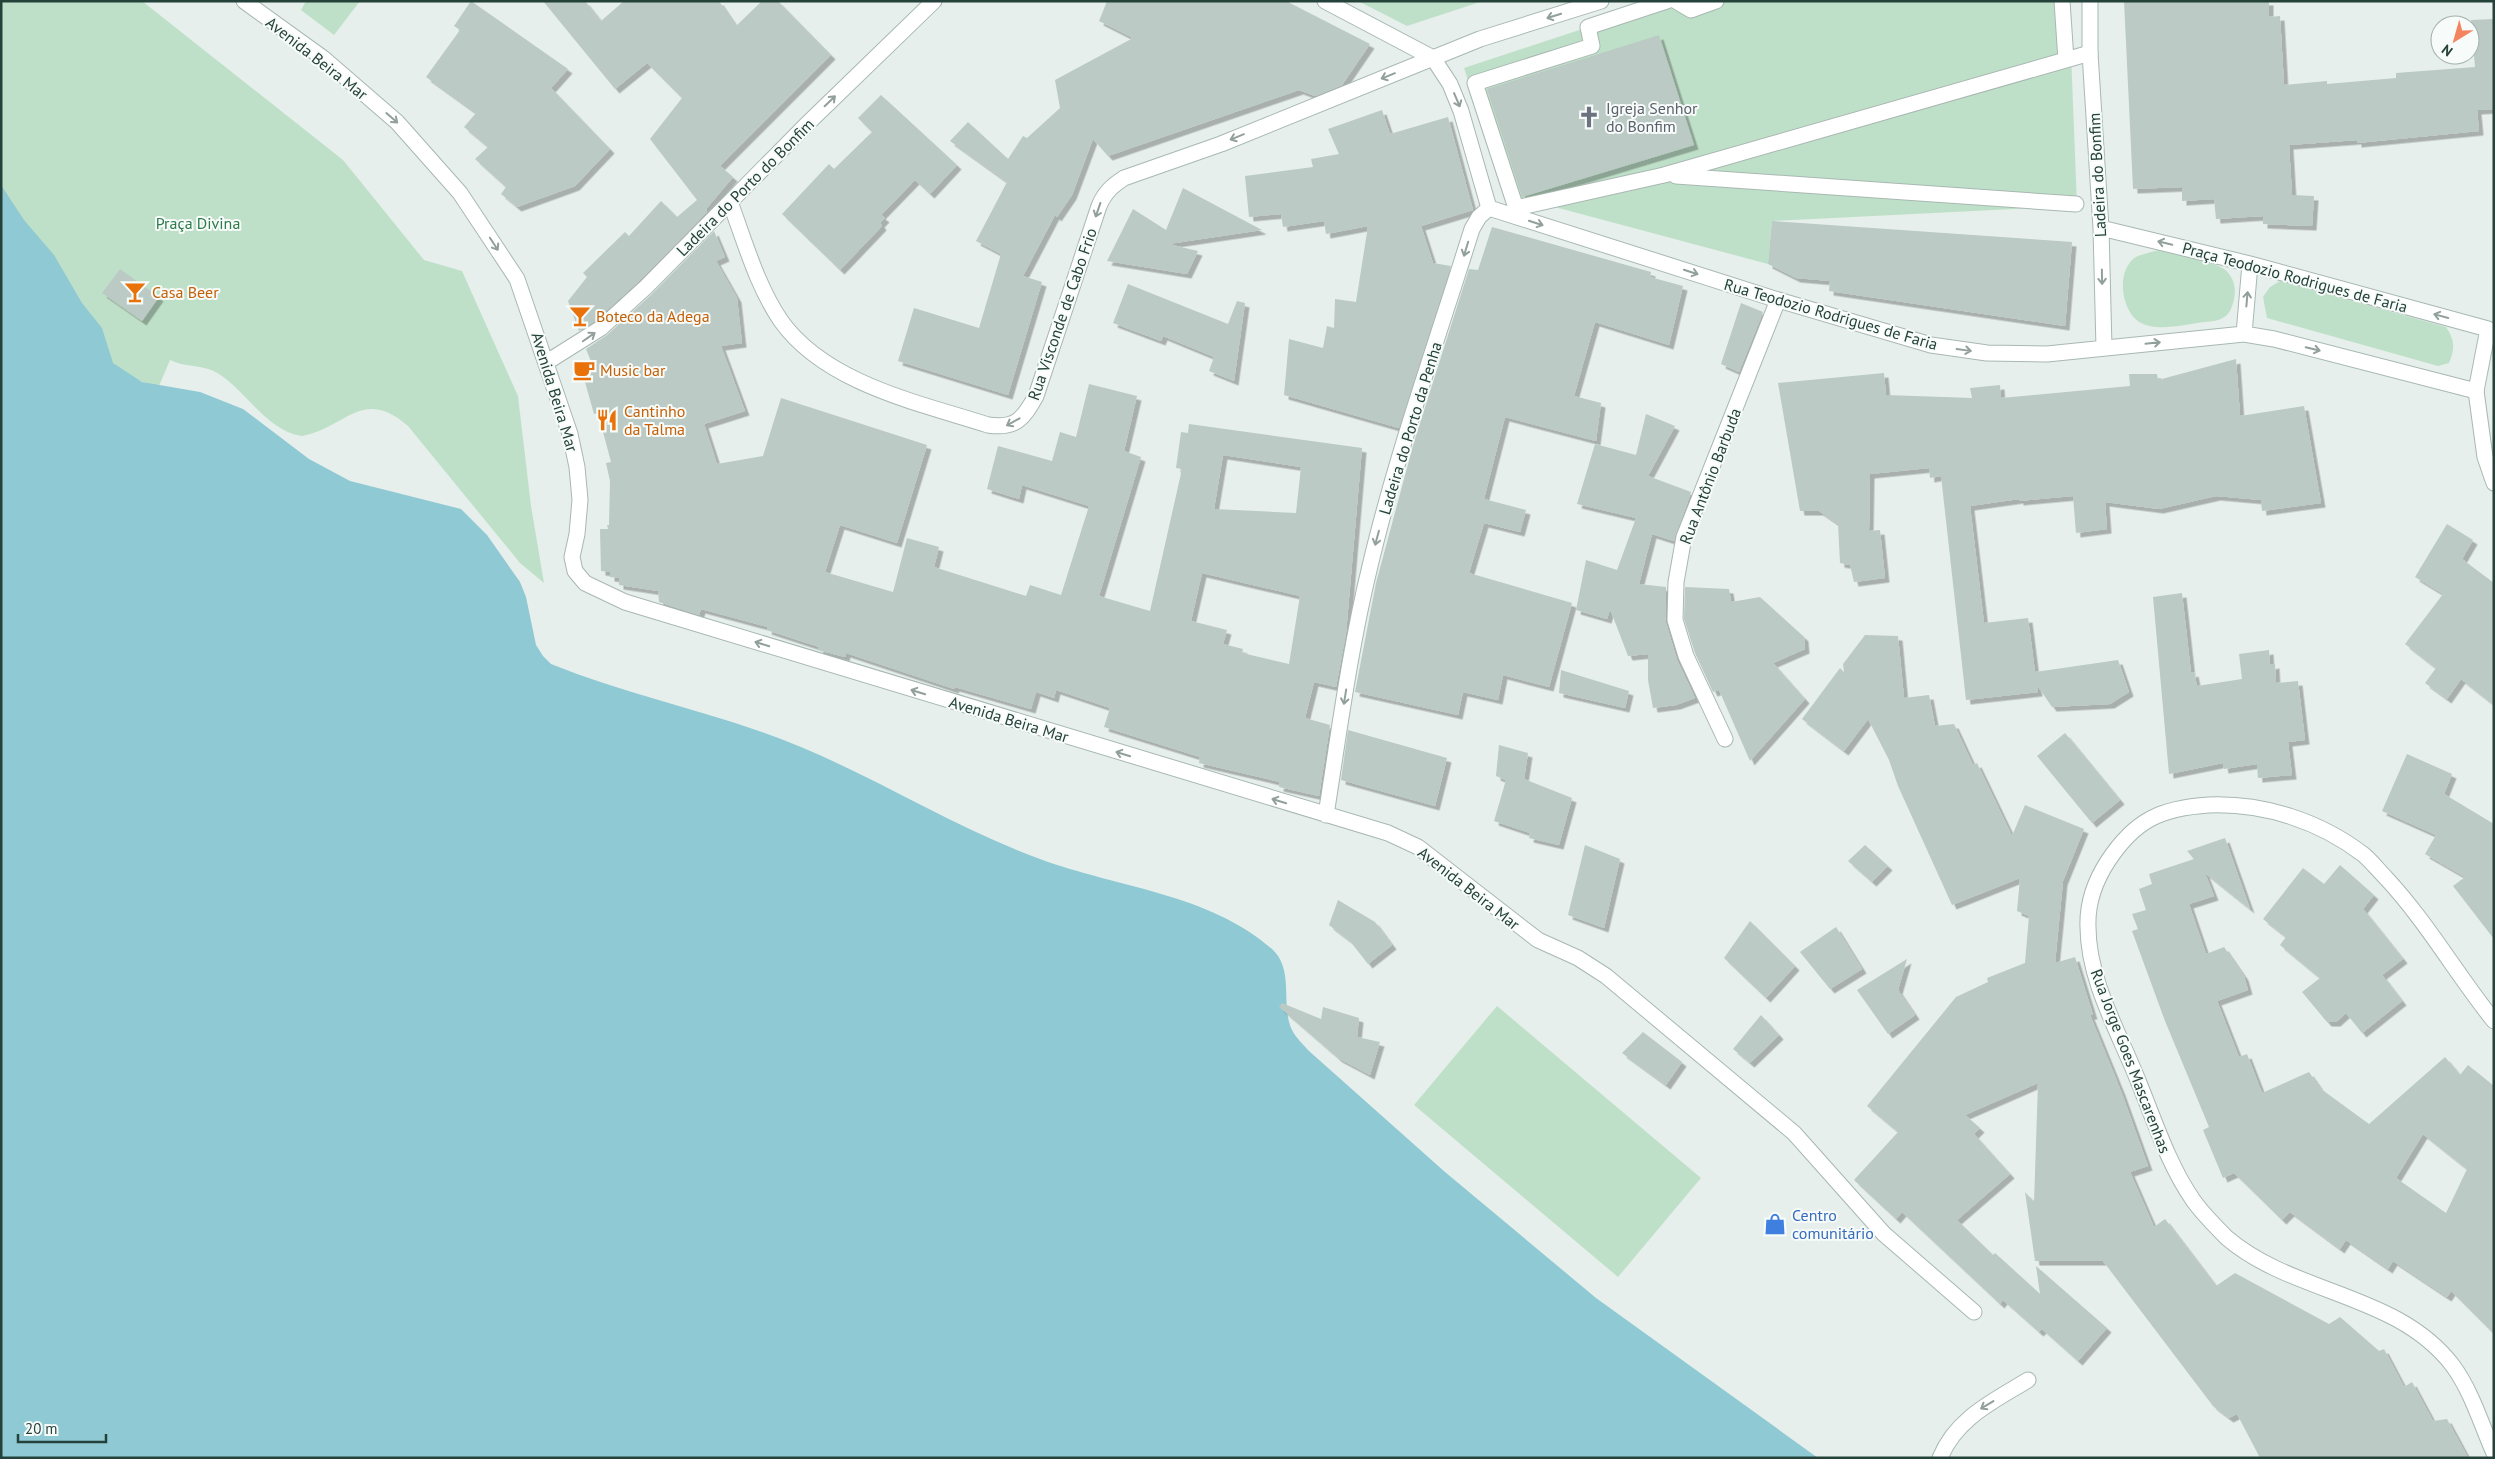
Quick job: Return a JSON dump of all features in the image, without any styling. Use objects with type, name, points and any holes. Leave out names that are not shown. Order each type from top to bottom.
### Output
[{"type":"street","name":"Avenida Beira Mar","points":[[244,1],[323,58],[397,122],[460,192],[517,279],[547,362],[570,434],[577,467],[580,500],[577,534],[572,557],[575,571],[585,583],[625,602],[1388,833],[1418,847],[1538,940],[1578,958],[1606,976],[1794,1133],[1884,1234],[1974,1312]]},
{"type":"street","name":"Ladeira do Porto do Bonfim","points":[[547,362],[602,328],[934,1]]},
{"type":"street","points":[[1325,1],[1433,58],[1450,84],[1461,112],[1489,208]]},
{"type":"street","name":"Rua Visconde de Cabo Frio","points":[[730,202],[765,293],[782,322],[804,345],[836,369],[871,386],[988,425],[1004,427],[1018,422],[1036,396],[1099,206],[1104,194],[1113,185],[1124,178],[1221,144],[1480,39],[1601,1]]},
{"type":"street","points":[[1667,1],[1588,27],[1592,46],[1475,83],[1516,208],[1664,175],[2090,53]]},
{"type":"street","points":[[1676,1],[1691,10],[1716,1]]},
{"type":"street","points":[[2062,1],[2066,60]]},
{"type":"street","name":"Ladeira do Bonfim","points":[[2090,1],[2090,53],[2101,228],[2104,348]]},
{"type":"street","points":[[1664,175],[2076,204]]},
{"type":"street","name":"Rua Teodozio Rodrigues de Faria","points":[[1489,208],[1778,300],[1931,345],[1988,353],[2047,354],[2244,334],[2274,339],[2476,391]]},
{"type":"street","name":"Ladeira do Porto da Penha","points":[[1326,815],[1354,636],[1392,484],[1472,230],[1479,217],[1489,208]]},
{"type":"street","name":"Praça Teodozio Rodrigues de Faria","points":[[2101,228],[2491,326]]},
{"type":"street","points":[[2244,334],[2250,264]]},
{"type":"street","name":"Rua Antônio Barbuda","points":[[1725,739],[1686,656],[1675,620],[1676,582],[1684,537],[1778,300]]},
{"type":"street","points":[[2491,326],[2476,391],[2484,457],[2494,483]]},
{"type":"street","name":"Rua Jorge Goes Mascarenhas","points":[[2494,1021],[2403,897],[2364,856],[2323,830],[2274,810],[2228,804],[2178,807],[2143,822],[2118,846],[2099,874],[2089,904],[2088,929],[2091,958],[2104,996],[2171,1161],[2194,1201],[2227,1237],[2262,1262],[2391,1316],[2424,1337],[2452,1366],[2473,1402],[2494,1453]]},
{"type":"street","points":[[1940,1458],[1944,1447],[1960,1425],[1975,1412],[2028,1380]]},
{"type":"green space","name":"Praça Divina","points":[[1,1],[142,1],[343,160],[424,260],[462,271],[518,396],[531,506],[544,583],[520,563],[408,426],[392,415],[378,410],[366,409],[317,432],[302,436],[278,427],[229,382],[213,371],[170,360],[159,386],[145,383],[124,374],[113,364],[100,327],[96,322],[1,244]]},
{"type":"green space","points":[[306,1],[360,1],[334,35],[301,10]]},
{"type":"green space","points":[[1358,1],[1483,1],[1407,26]]},
{"type":"green space","points":[[1667,1],[2069,1],[2077,206],[1772,221],[1768,264],[1506,194],[1464,68]]},
{"type":"green space","points":[[2162,249],[2213,264],[2228,273],[2233,281],[2235,291],[2234,301],[2225,317],[2214,321],[2164,327],[2148,326],[2134,318],[2125,301],[2123,291],[2125,271],[2129,263],[2136,257]]},
{"type":"green space","points":[[2280,281],[2446,327],[2453,345],[2449,363],[2438,366],[2267,318],[2263,297],[2270,287]]},
{"type":"green space","points":[[1497,1006],[1701,1178],[1618,1277],[1414,1105]]},
{"type":"water","points":[[1,185],[24,220],[54,255],[82,303],[102,328],[113,363],[142,382],[200,392],[243,409],[309,459],[350,481],[461,509],[487,535],[520,582],[526,597],[536,645],[551,664],[582,676],[770,735],[831,760],[979,834],[1010,847],[1070,869],[1191,904],[1220,915],[1247,930],[1272,949],[1279,957],[1285,977],[1287,1010],[1292,1030],[1309,1051],[1445,1172],[1596,1298],[1818,1458],[1,1458]]},
{"type":"building","points":[[471,1],[568,69],[551,88],[610,149],[575,186],[517,207],[501,194],[506,187],[475,159],[488,147],[464,127],[476,113],[426,77],[460,30],[454,26]]},
{"type":"building","points":[[543,1],[585,1],[601,21],[624,1],[719,1],[736,26],[762,1],[778,1],[831,55],[720,166],[733,177],[706,209],[707,212],[640,280],[595,321],[579,331],[568,301],[587,277],[583,273],[625,232],[629,236],[661,201],[677,217],[697,200],[650,139],[682,98],[647,63],[615,89]]},
{"type":"building","points":[[1107,1],[1286,1],[1370,44],[1342,85],[1315,96],[1299,90],[1108,156],[1093,139],[1072,195],[1057,217],[1055,215],[1023,276],[1042,282],[1008,395],[898,361],[914,308],[979,328],[1001,254],[976,241],[1007,182],[950,141],[968,122],[1008,159],[1023,136],[1027,138],[1060,108],[1055,80],[1133,38],[1099,21]]},
{"type":"building","points":[[2124,1],[2269,1],[2269,17],[2280,16],[2284,85],[2327,81],[2327,84],[2396,78],[2396,73],[2475,67],[2475,65],[2480,65],[2480,20],[2494,19],[2494,109],[2477,110],[2479,131],[2357,143],[2357,140],[2289,145],[2292,195],[2314,196],[2312,226],[2263,224],[2263,216],[2216,219],[2214,199],[2182,201],[2182,187],[2133,189]]},
{"type":"building","name":"Igreja Senhor do Bonfim","points":[[1659,35],[1694,145],[1522,197],[1487,89]]},
{"type":"building","points":[[881,95],[957,165],[930,194],[915,180],[881,215],[885,218],[880,223],[882,226],[840,270],[782,214],[829,164],[834,169],[872,132],[858,118]]},
{"type":"building","points":[[1382,110],[1390,134],[1448,117],[1473,210],[1421,226],[1433,263],[1451,266],[1399,428],[1284,395],[1289,339],[1323,348],[1327,326],[1334,328],[1335,299],[1356,302],[1368,226],[1326,234],[1324,221],[1283,227],[1281,214],[1249,217],[1245,176],[1313,167],[1311,159],[1339,154],[1328,129]]},
{"type":"building","points":[[1183,188],[1262,230],[1168,244],[1198,251],[1187,274],[1107,261],[1133,209],[1166,230]]},
{"type":"building","points":[[1772,221],[2072,242],[2065,326],[1829,291],[1830,281],[1796,278],[1768,264]]},
{"type":"building","points":[[1492,227],[1651,272],[1650,277],[1683,286],[1669,345],[1595,322],[1574,396],[1601,403],[1596,441],[1505,417],[1484,499],[1526,510],[1520,532],[1484,523],[1469,573],[1572,603],[1549,687],[1503,675],[1498,700],[1463,692],[1458,715],[1355,692],[1376,583],[1414,442],[1469,269],[1478,270]]},
{"type":"building","points":[[714,231],[725,257],[716,261],[737,298],[742,343],[721,346],[745,411],[704,424],[717,464],[763,456],[781,398],[927,445],[897,543],[840,525],[825,572],[893,592],[907,538],[939,547],[934,567],[1026,596],[1030,585],[1061,595],[1089,506],[1022,485],[1019,499],[987,489],[998,446],[1052,461],[1060,432],[1076,437],[1089,384],[1137,396],[1124,451],[1141,457],[1099,596],[1150,611],[1182,469],[1176,468],[1181,432],[1188,433],[1189,424],[1362,448],[1346,633],[1336,687],[1314,682],[1305,718],[1330,725],[1319,796],[1279,787],[1280,782],[1199,763],[1200,757],[1104,727],[1110,708],[1056,690],[1054,698],[1036,692],[1031,709],[955,687],[954,689],[846,653],[845,657],[818,650],[819,647],[767,630],[768,627],[701,609],[699,615],[659,602],[658,591],[619,585],[619,578],[610,577],[610,572],[601,571],[600,529],[608,529],[607,525],[609,525],[610,481],[606,463],[611,462],[598,413],[594,414],[581,368],[592,364],[586,349],[607,335],[652,294]],"holes":[[[1223,455],[1301,467],[1296,513],[1214,509]],[[1202,573],[1300,596],[1289,664],[1242,653],[1243,649],[1223,644],[1227,630],[1191,621]]]},
{"type":"building","points":[[120,269],[159,297],[142,321],[102,293]]},
{"type":"building","points":[[1128,284],[1228,324],[1237,301],[1245,303],[1234,381],[1209,371],[1214,357],[1163,336],[1161,341],[1113,323]]},
{"type":"building","points":[[1741,303],[1763,312],[1739,372],[1721,364]]},
{"type":"building","points":[[2236,359],[2240,416],[2304,406],[2321,503],[2262,511],[2261,500],[2216,496],[2159,509],[2105,502],[2107,529],[2076,533],[2073,496],[2019,501],[2019,499],[1970,506],[1984,623],[2028,618],[2035,672],[2118,660],[2129,692],[2110,704],[2052,707],[2037,685],[2038,692],[1966,700],[1941,476],[1930,478],[1929,468],[1870,474],[1869,531],[1880,530],[1885,578],[1854,582],[1850,565],[1840,563],[1838,524],[1819,511],[1800,511],[1778,383],[1884,373],[1886,395],[1972,398],[1970,388],[2000,385],[2001,398],[2130,386],[2129,374],[2157,374],[2158,380]]},
{"type":"building","points":[[1646,414],[1675,426],[1648,476],[1691,492],[1674,541],[1652,534],[1639,584],[1666,587],[1666,623],[1677,660],[1695,698],[1676,705],[1653,708],[1648,680],[1648,654],[1628,656],[1610,609],[1607,619],[1576,610],[1586,560],[1617,570],[1636,518],[1577,504],[1595,444],[1636,455]]},
{"type":"building","points":[[2447,524],[2473,540],[2462,559],[2494,583],[2494,705],[2461,679],[2447,699],[2425,683],[2436,668],[2405,644],[2443,594],[2415,577]]},
{"type":"building","points":[[1685,587],[1729,589],[1731,602],[1760,597],[1804,637],[1805,649],[1773,663],[1805,699],[1750,761],[1719,690],[1713,692],[1695,653],[1684,619]]},
{"type":"building","points":[[2182,593],[2191,673],[2194,672],[2197,686],[2242,679],[2239,654],[2269,650],[2270,665],[2275,664],[2276,683],[2298,681],[2305,740],[2288,742],[2292,775],[2258,778],[2257,764],[2224,769],[2223,763],[2169,774],[2153,597]]},
{"type":"building","points":[[1865,635],[1898,636],[1904,698],[1929,695],[1935,726],[1954,724],[1973,765],[1977,763],[2012,836],[2025,805],[2084,829],[2063,881],[2055,963],[2075,957],[2093,1015],[2090,1015],[2121,1091],[2148,1166],[2130,1172],[2154,1227],[2165,1219],[2216,1286],[2235,1273],[2329,1324],[2340,1317],[2379,1351],[2384,1349],[2404,1387],[2412,1382],[2433,1421],[2447,1419],[2468,1458],[2260,1458],[2237,1414],[2229,1418],[2213,1406],[2103,1261],[2035,1261],[2025,1192],[2034,1202],[2038,1083],[1965,1115],[1980,1128],[1974,1134],[2010,1174],[1957,1220],[1993,1255],[1995,1253],[2040,1294],[2036,1266],[2107,1328],[2078,1361],[2042,1329],[2039,1332],[2003,1300],[2000,1304],[1902,1212],[1896,1219],[1854,1180],[1898,1132],[1867,1106],[1956,997],[1988,982],[1987,978],[2025,963],[2029,916],[2017,911],[2020,878],[1952,905],[1898,786],[1889,760],[1868,719],[1844,751],[1802,719],[1840,668],[1844,672],[1843,664]]},
{"type":"building","points":[[1561,670],[1629,691],[1625,708],[1559,693]]},
{"type":"building","points":[[1348,730],[1447,758],[1435,806],[1341,780]]},
{"type":"building","points":[[2065,733],[2120,800],[2092,823],[2037,756]]},
{"type":"building","points":[[1499,745],[1528,753],[1524,779],[1572,798],[1559,845],[1529,838],[1530,833],[1494,821],[1506,780],[1496,776]]},
{"type":"building","points":[[2407,754],[2452,774],[2444,794],[2494,824],[2494,939],[2453,886],[2465,877],[2425,854],[2436,835],[2382,811]]},
{"type":"building","points":[[2225,838],[2250,909],[2205,873],[2214,896],[2189,904],[2206,954],[2224,947],[2244,976],[2248,990],[2217,1001],[2239,1057],[2247,1054],[2262,1093],[2309,1072],[2321,1089],[2369,1124],[2445,1057],[2460,1075],[2468,1065],[2494,1086],[2494,1334],[2451,1291],[2447,1297],[2393,1261],[2388,1269],[2346,1240],[2340,1249],[2290,1212],[2282,1220],[2234,1173],[2223,1178],[2203,1130],[2209,1127],[2165,1021],[2132,931],[2138,929],[2132,914],[2146,910],[2139,889],[2152,884],[2149,874],[2194,859],[2187,851]],"holes":[[[2423,1134],[2467,1169],[2446,1213],[2396,1178]]]},
{"type":"building","points":[[1585,845],[1620,859],[1604,928],[1568,915]]},
{"type":"building","points":[[1865,845],[1888,866],[1872,882],[1848,861]]},
{"type":"building","points":[[2340,865],[2374,895],[2363,909],[2403,959],[2382,975],[2402,1001],[2362,1033],[2346,1013],[2336,1022],[2327,1022],[2302,992],[2320,978],[2280,945],[2286,937],[2263,919],[2303,868],[2324,884]]},
{"type":"building","points":[[1338,900],[1375,922],[1392,945],[1368,964],[1350,941],[1329,925]]},
{"type":"building","points":[[1750,921],[1795,966],[1766,998],[1724,958]]},
{"type":"building","points":[[1836,927],[1862,969],[1830,989],[1800,952]]},
{"type":"building","points":[[1907,959],[1898,990],[1915,1015],[1888,1034],[1857,990]]},
{"type":"building","points":[[1282,1003],[1321,1019],[1323,1007],[1359,1018],[1357,1037],[1380,1042],[1370,1075],[1338,1058],[1279,1007]]},
{"type":"building","points":[[1761,1015],[1779,1035],[1750,1063],[1733,1049]]},
{"type":"building","points":[[1643,1032],[1682,1062],[1666,1085],[1622,1053]]},
{"type":"place","name":"Igreja Senhor do Bonfim","points":[[1589,117]]},
{"type":"place","name":"Casa Beer","points":[[135,292]]},
{"type":"place","name":"Boteco da Adega","points":[[580,316]]},
{"type":"place","name":"Music bar","points":[[584,370]]},
{"type":"place","name":"Cantinho da Talma","points":[[607,420]]},
{"type":"place","name":"Centro comunitário","points":[[1775,1224]]}]
